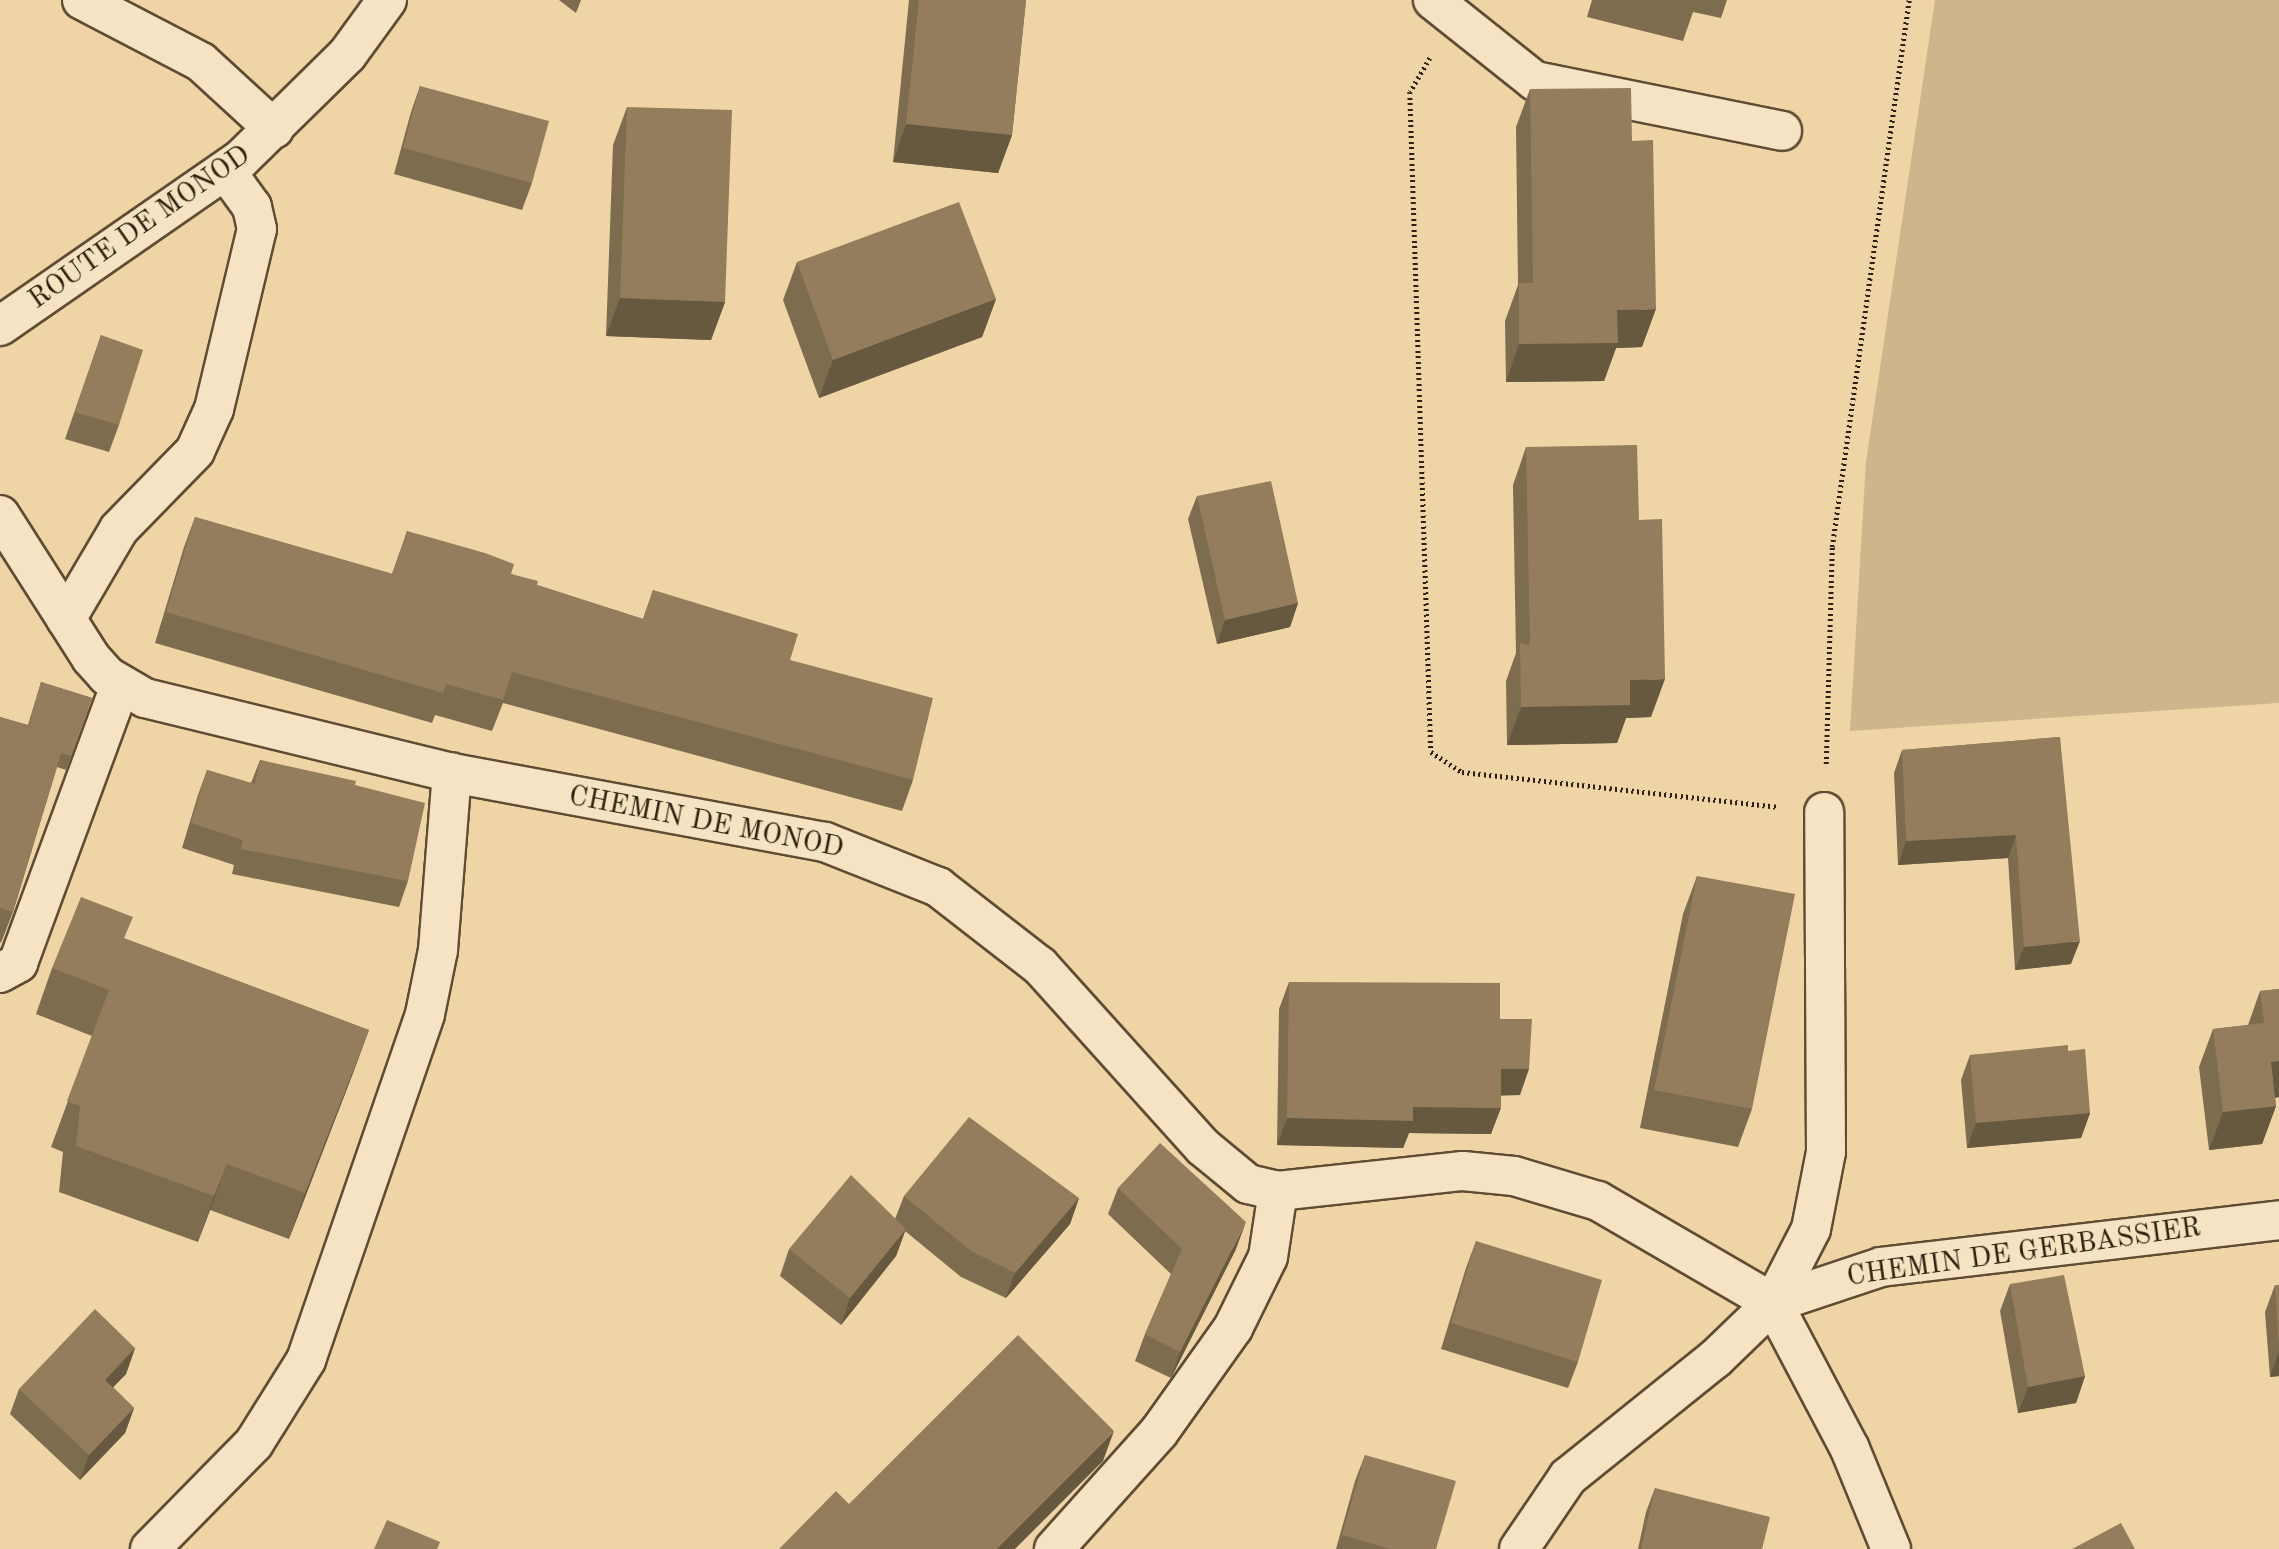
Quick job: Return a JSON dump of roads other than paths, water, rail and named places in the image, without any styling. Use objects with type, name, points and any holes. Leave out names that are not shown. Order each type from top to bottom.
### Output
[{"type":"street","points":[[82,0],[201,62],[274,129]]},
{"type":"street","name":"ROUTE DE MONOD","points":[[0,326],[226,171],[274,129],[347,55],[387,0]]},
{"type":"street","points":[[1433,0],[1535,81],[1782,131]]},
{"type":"street","points":[[66,619],[119,529],[195,451],[214,409],[257,229],[252,207],[226,171]]},
{"type":"street","name":"CHEMIN DE MONOD","points":[[0,515],[91,658],[120,686],[178,708],[452,774],[825,842],[938,887],[1040,966],[1226,1169],[1248,1184],[1278,1191],[1413,1173],[1514,1176],[1598,1201],[1773,1303]]},
{"type":"street","points":[[0,973],[18,963],[120,686]]},
{"type":"street","points":[[150,1549],[254,1443],[306,1360],[425,1014],[438,950],[452,774]]},
{"type":"street","points":[[1520,1549],[1568,1477],[1715,1359],[1773,1303],[1811,1229],[1826,1152],[1824,812]]},
{"type":"street","points":[[1055,1549],[1159,1432],[1233,1328],[1268,1257],[1278,1191]]},
{"type":"street","name":"CHEMIN DE GERBASSIER","points":[[1773,1303],[1881,1267],[2279,1220]]},
{"type":"street","points":[[1773,1303],[1850,1449],[1891,1549]]}]
